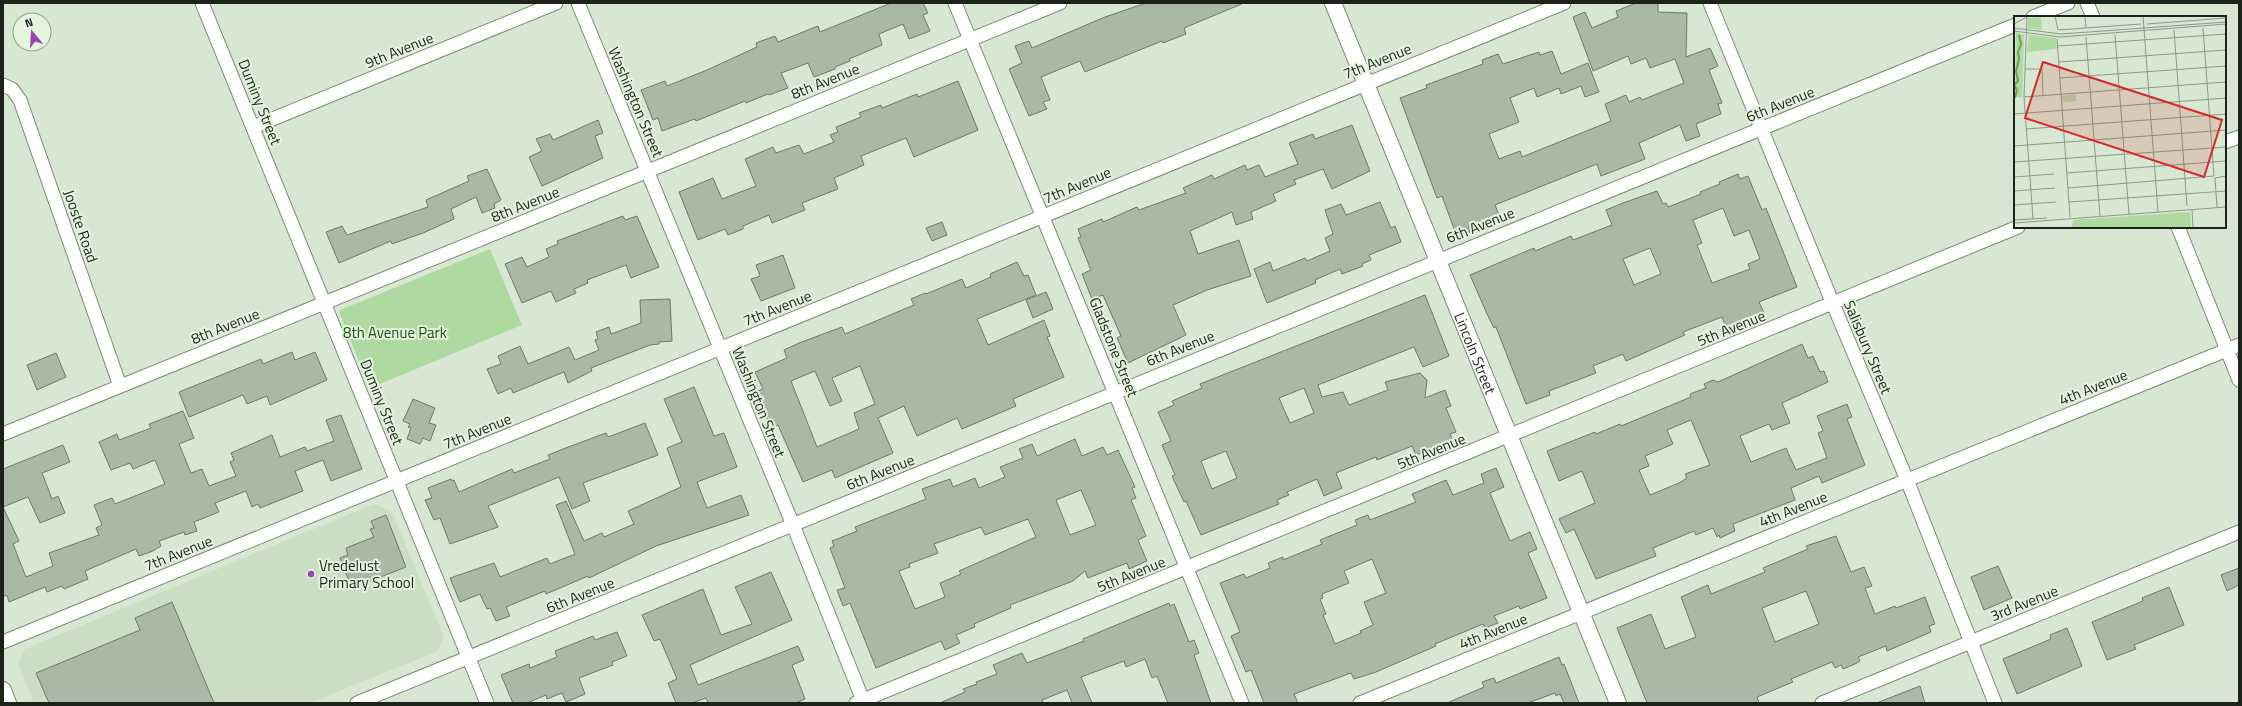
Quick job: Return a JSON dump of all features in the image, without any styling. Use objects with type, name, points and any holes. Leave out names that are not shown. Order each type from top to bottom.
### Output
[{"type":"street","name":"Duminy Street","points":[[202,3],[398,480],[487,703]]},
{"type":"street","name":"9th Avenue","points":[[253,127],[556,3]]},
{"type":"street","name":"Washington Street","points":[[578,3],[793,525],[861,702]]},
{"type":"street","name":"Gladstone Street","points":[[955,3],[1044,216],[1114,392],[1242,703]]},
{"type":"street","name":"8th Avenue","points":[[3,434],[325,304],[1060,3]]},
{"type":"street","name":"Lincoln Street","points":[[1333,3],[1618,703]]},
{"type":"street","name":"7th Avenue","points":[[3,642],[1564,3]]},
{"type":"street","name":"Salisbury Street","points":[[1710,3],[1833,304],[1907,480],[1995,703]]},
{"type":"street","points":[[2036,16],[2068,3]]},
{"type":"street","points":[[2087,3],[2093,16]]},
{"type":"street","name":"6th Avenue","points":[[357,703],[1438,259],[2014,25]]},
{"type":"street","name":"Jooste Road","points":[[3,84],[12,89],[20,100],[120,386]]},
{"type":"street","points":[[2226,142],[2239,137]]},
{"type":"street","name":"5th Avenue","points":[[861,702],[1510,437],[2016,228]]},
{"type":"street","points":[[2178,228],[2239,380]]},
{"type":"street","name":"4th Avenue","points":[[1360,703],[2239,345]]},
{"type":"street","name":"3rd Avenue","points":[[1822,703],[2239,532]]},
{"type":"street","points":[[3,690],[8,703]]},
{"type":"shaded area","name":"Vredelust Primary School","points":[[374,504],[392,512],[444,637],[438,651],[310,703],[34,703],[18,664],[25,649]]},
{"type":"green space","name":"8th Avenue Park","points":[[490,249],[522,325],[370,388],[339,312],[340,310]]},
{"type":"building","points":[[891,3],[923,3],[928,13],[923,15],[930,31],[909,39],[903,24],[879,34],[882,45],[849,59],[850,61],[835,67],[835,69],[814,77],[808,63],[781,73],[788,88],[746,103],[745,101],[696,121],[695,119],[662,131],[658,118],[653,120],[641,90],[665,81],[667,86],[707,70],[757,47],[756,43],[775,36],[778,42],[818,26],[820,32]]},
{"type":"building","points":[[1146,3],[1244,3],[1184,28],[1186,34],[1163,43],[1162,41],[1085,72],[1080,61],[1041,77],[1050,100],[1043,102],[1047,109],[1029,116],[1009,69],[1022,63],[1015,46],[1029,41],[1032,48],[1105,17]]},
{"type":"building","points":[[1636,3],[1658,3],[1658,12],[1687,13],[1686,57],[1710,48],[1718,66],[1709,70],[1722,103],[1718,104],[1721,114],[1696,124],[1700,136],[1686,141],[1680,125],[1639,143],[1645,159],[1601,176],[1597,164],[1495,205],[1499,215],[1468,227],[1470,232],[1457,237],[1442,196],[1437,198],[1400,98],[1427,88],[1426,85],[1483,64],[1482,60],[1498,54],[1503,64],[1539,52],[1540,55],[1552,51],[1561,74],[1588,63],[1599,92],[1585,97],[1581,86],[1561,94],[1559,88],[1537,97],[1534,88],[1510,98],[1519,122],[1489,134],[1499,159],[1520,151],[1522,157],[1611,121],[1605,104],[1626,95],[1629,102],[1640,97],[1642,100],[1684,83],[1675,59],[1650,68],[1646,58],[1631,64],[1628,56],[1593,71],[1573,17],[1585,12],[1592,28],[1618,17],[1616,11]]},
{"type":"building","points":[[958,81],[978,130],[914,157],[906,138],[861,156],[864,165],[834,178],[838,189],[802,203],[805,210],[772,223],[769,215],[743,226],[743,229],[728,235],[725,229],[698,240],[679,192],[713,178],[722,199],[756,186],[745,159],[773,147],[776,153],[799,145],[804,154],[834,142],[830,135],[838,132],[836,127],[861,117],[859,113],[881,105],[882,108],[917,94],[918,97]]},
{"type":"building","points":[[598,120],[603,133],[595,136],[603,158],[542,186],[529,157],[542,151],[536,139],[550,134],[553,140]]},
{"type":"building","points":[[1352,125],[1370,171],[1332,189],[1323,169],[1294,180],[1296,184],[1273,194],[1276,201],[1251,212],[1253,219],[1236,225],[1232,212],[1190,231],[1198,254],[1239,240],[1251,276],[1207,290],[1173,305],[1186,335],[1128,363],[1117,338],[1121,336],[1103,295],[1092,299],[1082,274],[1091,270],[1078,238],[1081,237],[1078,229],[1102,219],[1103,222],[1137,207],[1139,210],[1186,193],[1183,188],[1212,175],[1214,179],[1245,165],[1247,170],[1259,165],[1265,177],[1298,164],[1289,143],[1313,134],[1315,139]]},
{"type":"building","points":[[487,169],[501,200],[494,204],[495,208],[482,213],[476,197],[451,209],[454,219],[423,233],[392,244],[391,241],[339,263],[326,232],[342,226],[347,235],[428,207],[426,200],[469,181],[467,176]]},
{"type":"building","points":[[1738,174],[1740,179],[1748,176],[1762,210],[1766,208],[1797,287],[1759,302],[1764,313],[1756,316],[1757,319],[1727,330],[1722,317],[1683,332],[1685,335],[1626,361],[1623,354],[1593,366],[1596,373],[1549,391],[1550,395],[1526,404],[1496,327],[1494,328],[1487,314],[1470,275],[1534,248],[1535,251],[1571,236],[1573,240],[1612,225],[1606,210],[1623,203],[1657,191],[1663,204],[1666,203],[1668,207],[1701,194],[1700,192],[1720,184],[1719,182]],"holes":[[[1723,208],[1734,236],[1749,230],[1760,259],[1748,264],[1750,269],[1712,283],[1697,245],[1702,243],[1693,220]],[[1650,248],[1661,274],[1634,285],[1623,259]]]},
{"type":"building","points":[[1380,202],[1391,228],[1395,226],[1401,242],[1369,255],[1371,260],[1362,264],[1363,266],[1342,274],[1340,269],[1315,280],[1316,283],[1267,303],[1254,269],[1270,262],[1273,271],[1305,258],[1307,261],[1330,251],[1325,238],[1333,234],[1325,210],[1341,204],[1346,215]]},
{"type":"building","points":[[623,216],[625,220],[637,216],[659,267],[631,278],[626,265],[587,280],[588,283],[574,289],[576,293],[556,302],[551,291],[522,303],[505,264],[522,257],[527,267],[549,257],[546,249],[558,244],[557,241]]},
{"type":"building","points":[[942,222],[947,235],[932,241],[926,228]]},
{"type":"building","points":[[783,255],[795,288],[761,301],[751,279],[760,276],[756,265]]},
{"type":"building","points":[[1017,262],[1024,276],[1028,275],[1036,295],[977,319],[988,345],[1044,320],[1050,336],[1047,337],[1064,377],[1013,399],[1016,406],[962,429],[957,418],[917,436],[904,406],[878,418],[893,453],[835,478],[832,470],[803,482],[778,425],[771,428],[756,392],[763,389],[755,372],[787,358],[784,350],[799,343],[842,327],[845,334],[914,305],[911,299],[925,293],[926,294],[962,279],[966,288],[991,277],[990,274]],"holes":[[[860,366],[875,404],[854,413],[859,429],[817,447],[791,381],[815,371],[830,406],[842,401],[832,378]]]},
{"type":"building","points":[[1046,292],[1053,309],[1033,318],[1026,300]]},
{"type":"building","points":[[1425,295],[1449,356],[1423,367],[1414,347],[1318,385],[1322,397],[1343,392],[1349,405],[1388,390],[1385,382],[1420,373],[1427,380],[1425,398],[1445,390],[1451,406],[1446,408],[1456,432],[1450,434],[1453,442],[1416,455],[1412,446],[1377,460],[1376,457],[1336,473],[1342,488],[1324,496],[1317,479],[1287,492],[1289,495],[1277,500],[1279,504],[1201,535],[1186,501],[1184,502],[1172,476],[1175,475],[1162,445],[1171,441],[1158,412],[1174,405],[1172,401],[1202,388],[1200,384]],"holes":[[[1304,388],[1314,413],[1290,423],[1279,398]],[[1226,451],[1237,478],[1212,489],[1201,461]]]},
{"type":"building","points":[[670,299],[672,341],[659,342],[659,344],[650,345],[591,368],[592,371],[568,383],[564,372],[513,393],[511,388],[498,394],[487,369],[501,364],[498,356],[520,346],[528,364],[569,347],[575,360],[599,350],[595,340],[598,339],[596,332],[609,327],[611,334],[641,323],[640,300]]},
{"type":"building","points":[[1802,344],[1808,358],[1813,356],[1820,372],[1824,371],[1828,382],[1782,403],[1790,423],[1772,430],[1769,424],[1740,436],[1751,462],[1786,448],[1796,470],[1827,458],[1818,433],[1823,431],[1817,416],[1847,404],[1852,417],[1847,419],[1865,465],[1822,483],[1819,476],[1791,488],[1795,500],[1733,524],[1735,531],[1720,538],[1719,535],[1717,537],[1713,528],[1696,535],[1694,531],[1653,548],[1656,556],[1596,579],[1574,529],[1566,533],[1559,519],[1595,503],[1582,471],[1559,481],[1547,451],[1595,432],[1596,434],[1620,424],[1621,426],[1691,397],[1690,394],[1706,388],[1704,384],[1713,380],[1718,382]],"holes":[[[1691,420],[1710,465],[1685,474],[1687,478],[1679,483],[1650,495],[1639,470],[1649,466],[1645,456],[1673,444],[1667,430]]]},
{"type":"building","points":[[292,352],[295,360],[315,352],[327,380],[270,405],[267,396],[247,404],[243,395],[189,417],[179,392],[261,359],[263,364]]},
{"type":"building","points":[[56,353],[66,377],[37,390],[27,365]]},
{"type":"building","points":[[694,387],[714,436],[724,433],[737,467],[697,482],[707,508],[741,495],[749,515],[656,546],[589,578],[588,576],[546,594],[545,591],[506,607],[510,616],[496,621],[490,608],[487,609],[480,594],[460,602],[450,578],[494,563],[500,577],[547,558],[550,564],[575,554],[556,505],[566,501],[584,541],[602,533],[604,537],[634,524],[628,511],[681,487],[667,448],[682,442],[664,399]]},
{"type":"building","points":[[413,399],[435,408],[429,423],[436,425],[430,441],[423,438],[420,444],[407,439],[411,428],[408,427],[410,424],[403,421]]},
{"type":"building","points":[[183,411],[194,438],[179,444],[191,473],[202,469],[209,486],[236,476],[230,462],[234,460],[231,453],[272,435],[280,457],[305,447],[307,451],[334,441],[326,420],[341,415],[362,469],[331,481],[323,460],[295,471],[303,491],[260,508],[258,504],[252,507],[246,491],[215,503],[219,512],[194,522],[197,531],[185,535],[184,532],[159,541],[161,546],[153,551],[139,556],[136,549],[85,571],[88,579],[64,589],[62,586],[47,592],[45,587],[9,602],[7,595],[3,597],[3,507],[19,541],[13,544],[26,577],[53,566],[49,553],[99,535],[96,528],[102,525],[94,505],[112,498],[115,504],[165,484],[155,460],[133,469],[130,463],[111,470],[99,442],[117,434],[119,440],[151,428],[149,424]]},
{"type":"building","points":[[645,423],[658,455],[583,483],[590,501],[572,509],[559,477],[488,506],[498,527],[450,544],[440,518],[434,520],[425,500],[432,498],[428,488],[451,479],[452,481],[454,480],[459,492],[512,469],[514,473],[550,459],[548,455],[606,433],[608,437]]},
{"type":"building","points":[[1075,439],[1082,456],[1103,447],[1107,455],[1118,450],[1135,487],[1132,488],[1136,498],[1131,500],[1146,536],[1138,540],[1147,561],[1129,569],[1127,563],[1088,578],[1085,571],[1073,581],[1010,605],[1011,608],[974,624],[975,627],[956,635],[960,643],[945,650],[941,641],[876,668],[850,603],[843,606],[837,590],[845,588],[830,548],[834,546],[832,541],[857,531],[855,527],[926,499],[922,489],[950,479],[953,487],[975,478],[979,488],[1005,477],[1000,467],[1023,458],[1019,449],[1032,444],[1037,456]],"holes":[[[1081,490],[1096,525],[1070,535],[1056,500]],[[1028,519],[1036,537],[959,571],[961,574],[940,583],[945,597],[915,609],[899,571],[910,567],[909,564],[938,553],[934,544],[981,527],[985,535]]]},
{"type":"building","points":[[63,445],[70,462],[42,473],[52,499],[58,496],[65,513],[40,523],[28,497],[3,507],[3,469]]},
{"type":"building","points":[[1496,468],[1504,487],[1490,493],[1510,541],[1530,532],[1537,549],[1528,553],[1547,598],[1520,609],[1519,606],[1494,616],[1498,623],[1485,628],[1483,624],[1435,644],[1436,646],[1376,672],[1354,679],[1351,673],[1294,694],[1298,703],[1264,703],[1251,670],[1246,672],[1231,636],[1240,632],[1220,583],[1244,574],[1246,578],[1270,568],[1268,563],[1283,557],[1283,560],[1322,544],[1320,540],[1357,525],[1355,520],[1368,515],[1370,520],[1416,502],[1412,494],[1446,480],[1453,495],[1484,483],[1481,474]],"holes":[[[1372,559],[1386,593],[1364,602],[1373,625],[1360,631],[1361,633],[1335,644],[1323,615],[1326,614],[1320,599],[1323,598],[1322,594],[1349,583],[1344,571]]]},
{"type":"building","points":[[386,515],[406,567],[360,585],[357,578],[349,581],[340,558],[348,555],[346,548],[374,537],[370,529],[374,528],[371,521]]},
{"type":"building","points":[[1836,536],[1851,572],[1864,567],[1872,586],[1865,588],[1875,614],[1925,597],[1935,624],[1929,626],[1931,632],[1887,651],[1886,646],[1858,657],[1860,661],[1843,669],[1841,665],[1835,668],[1832,662],[1791,679],[1793,682],[1757,697],[1759,703],[1647,703],[1617,628],[1651,614],[1665,649],[1696,637],[1681,597],[1708,585],[1711,594],[1765,572],[1763,568],[1808,549],[1806,546]],"holes":[[[1806,591],[1819,624],[1775,642],[1762,608]]]},
{"type":"building","points":[[1998,566],[2012,598],[1984,610],[1971,577]]},
{"type":"building","points":[[2239,568],[2239,585],[2227,591],[2221,575]]},
{"type":"building","points":[[771,572],[792,620],[690,665],[698,685],[798,646],[804,660],[792,665],[805,699],[796,703],[708,703],[706,698],[692,703],[676,703],[668,683],[677,679],[660,639],[654,641],[642,615],[703,589],[721,635],[752,624],[735,587]]},
{"type":"building","points":[[2169,587],[2184,625],[2134,645],[2136,649],[2107,660],[2092,622],[2143,601],[2142,598]]},
{"type":"building","points":[[172,602],[214,703],[49,703],[36,673],[140,630],[135,618]]},
{"type":"building","points":[[1169,603],[1170,606],[1174,604],[1189,642],[1194,640],[1199,653],[1194,655],[1211,703],[1168,703],[1157,676],[1152,678],[1145,659],[1126,667],[1124,661],[1081,677],[1092,703],[1072,703],[1067,690],[1042,700],[1043,703],[940,703],[965,692],[963,689],[977,684],[976,682],[997,674],[993,665],[1022,653],[1027,663],[1084,641],[1083,639]]},
{"type":"building","points":[[2067,628],[2082,666],[2017,694],[2003,659],[2051,639],[2050,635]]},
{"type":"building","points":[[617,632],[627,656],[612,662],[613,665],[579,678],[585,694],[566,702],[562,693],[547,699],[546,695],[527,703],[513,703],[501,675],[529,664],[530,668],[557,657],[555,651],[593,636],[595,640]]},
{"type":"building","points":[[1559,657],[1562,665],[1564,664],[1579,703],[1564,703],[1560,694],[1556,696],[1555,693],[1528,703],[1447,703],[1484,687],[1482,682],[1494,678],[1496,683]]},
{"type":"building","points":[[1920,686],[1925,703],[1879,703],[1879,702]]},
{"type":"place","name":"Vredelust Primary School","points":[[311,574]]}]
